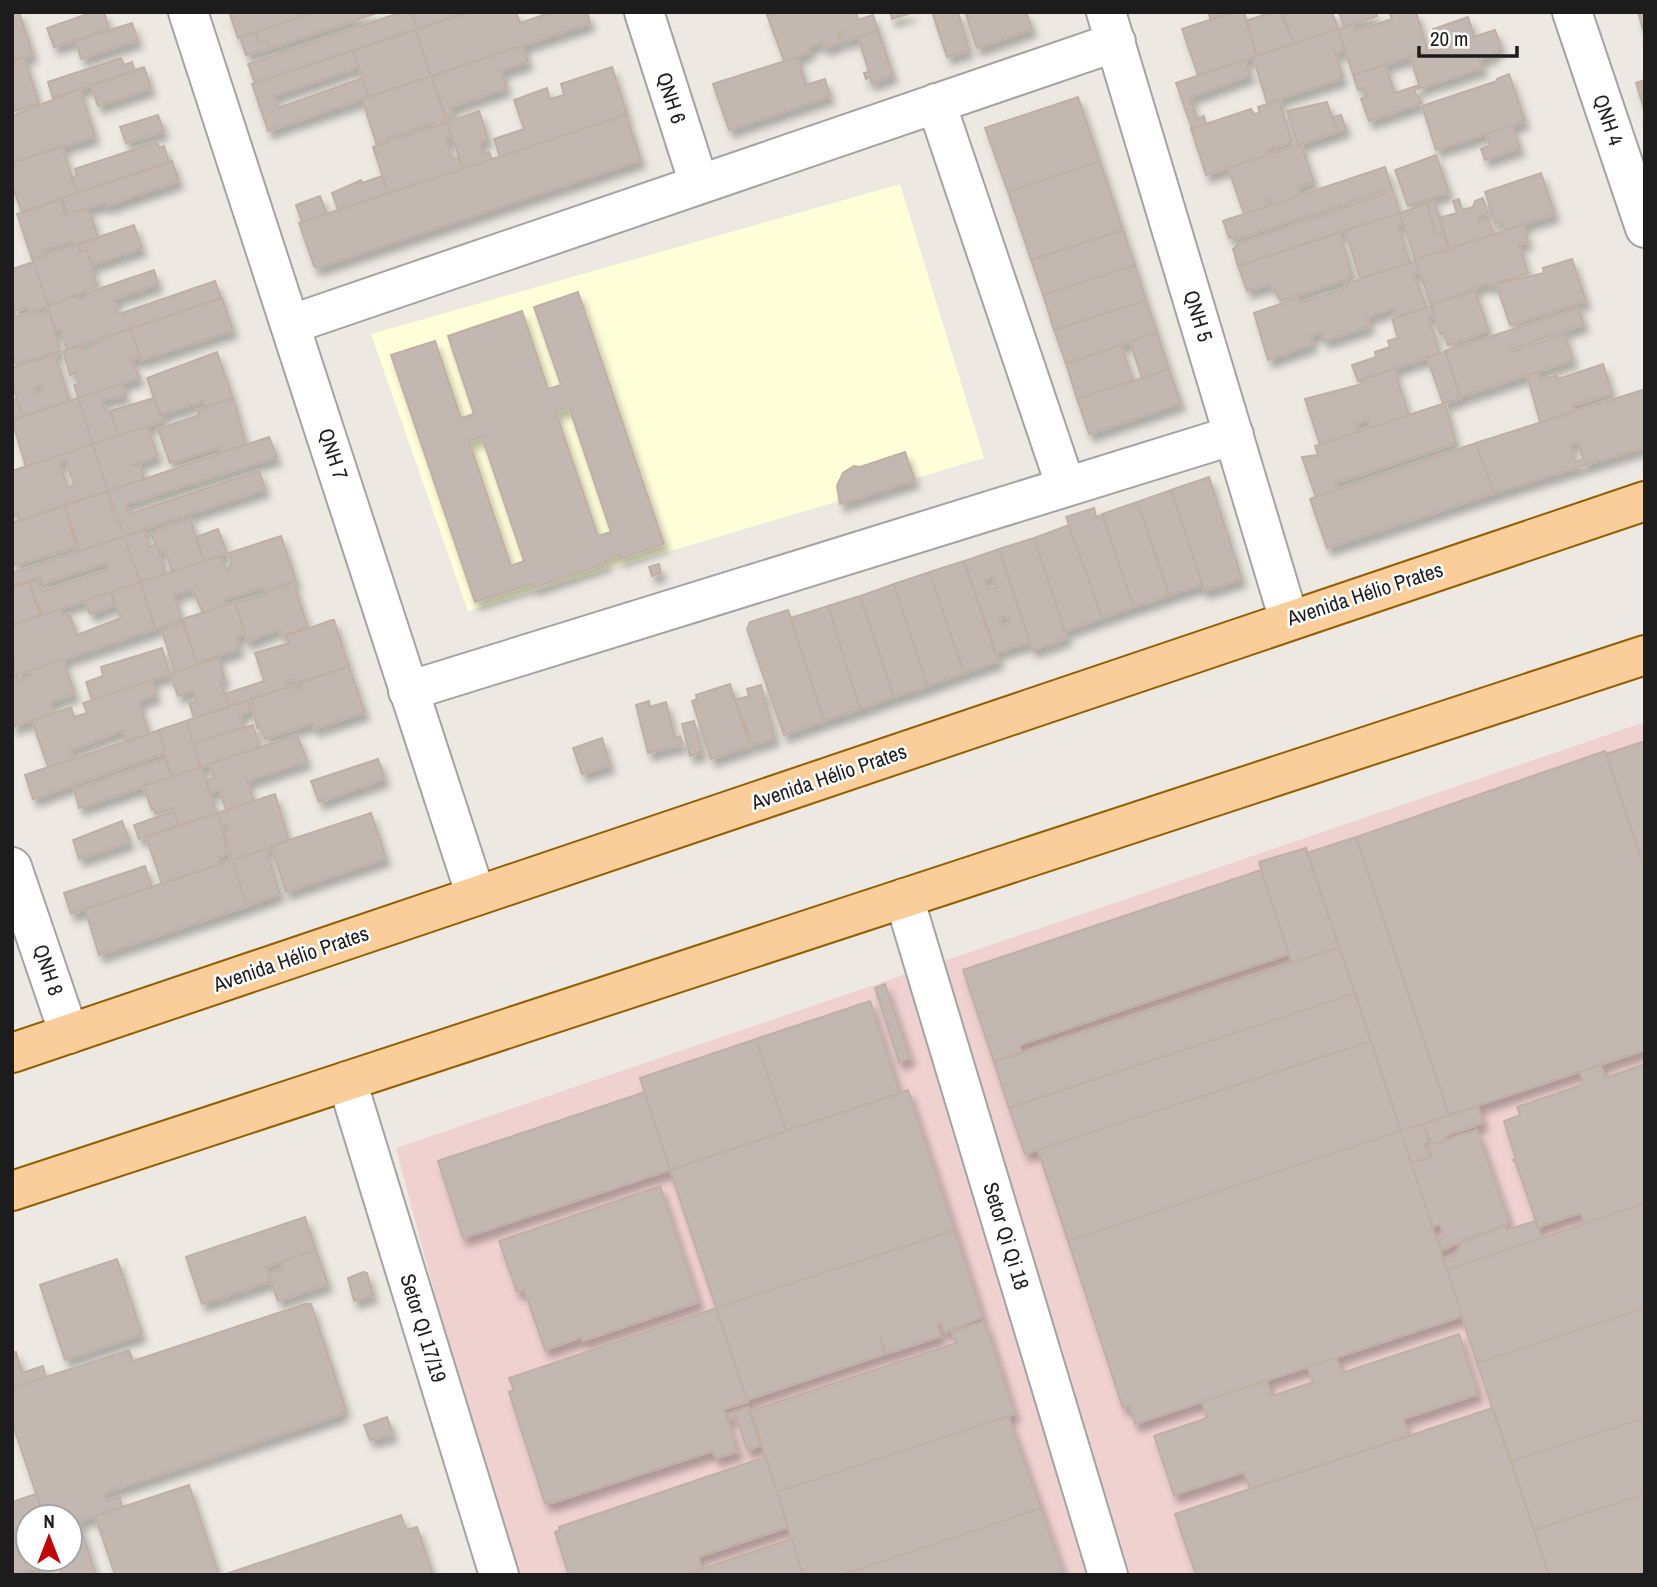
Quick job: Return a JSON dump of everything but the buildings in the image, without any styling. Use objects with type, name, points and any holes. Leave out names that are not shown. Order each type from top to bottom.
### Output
[{"type":"main road","name":"Avenida Hélio Prates","points":[[12,1053],[1645,501]]},
{"type":"main road","points":[[12,1191],[1645,655]]},
{"type":"street","name":"QNH 7","points":[[188,12],[292,324],[476,896]]},
{"type":"street","name":"QNH 6","points":[[644,12],[699,184]]},
{"type":"street","name":"QNH 4","points":[[1572,12],[1645,228]]},
{"type":"street","points":[[292,324],[936,103],[1111,27]]},
{"type":"street","name":"QNH 5","points":[[1111,27],[1289,620]]},
{"type":"street","points":[[936,103],[1066,487]]},
{"type":"street","points":[[408,691],[1234,435]]},
{"type":"street","name":"QNH 8","points":[[12,867],[69,1034]]},
{"type":"street","name":"Setor Qi Qi 18","points":[[904,898],[1108,1575]]},
{"type":"street","name":"Setor QI 17/19","points":[[347,1081],[499,1575]]},
{"type":"shaded area","points":[[900,184],[984,458],[468,611],[371,334]]},
{"type":"shaded area","points":[[1645,722],[1645,1575],[509,1575],[396,1148]]}]
